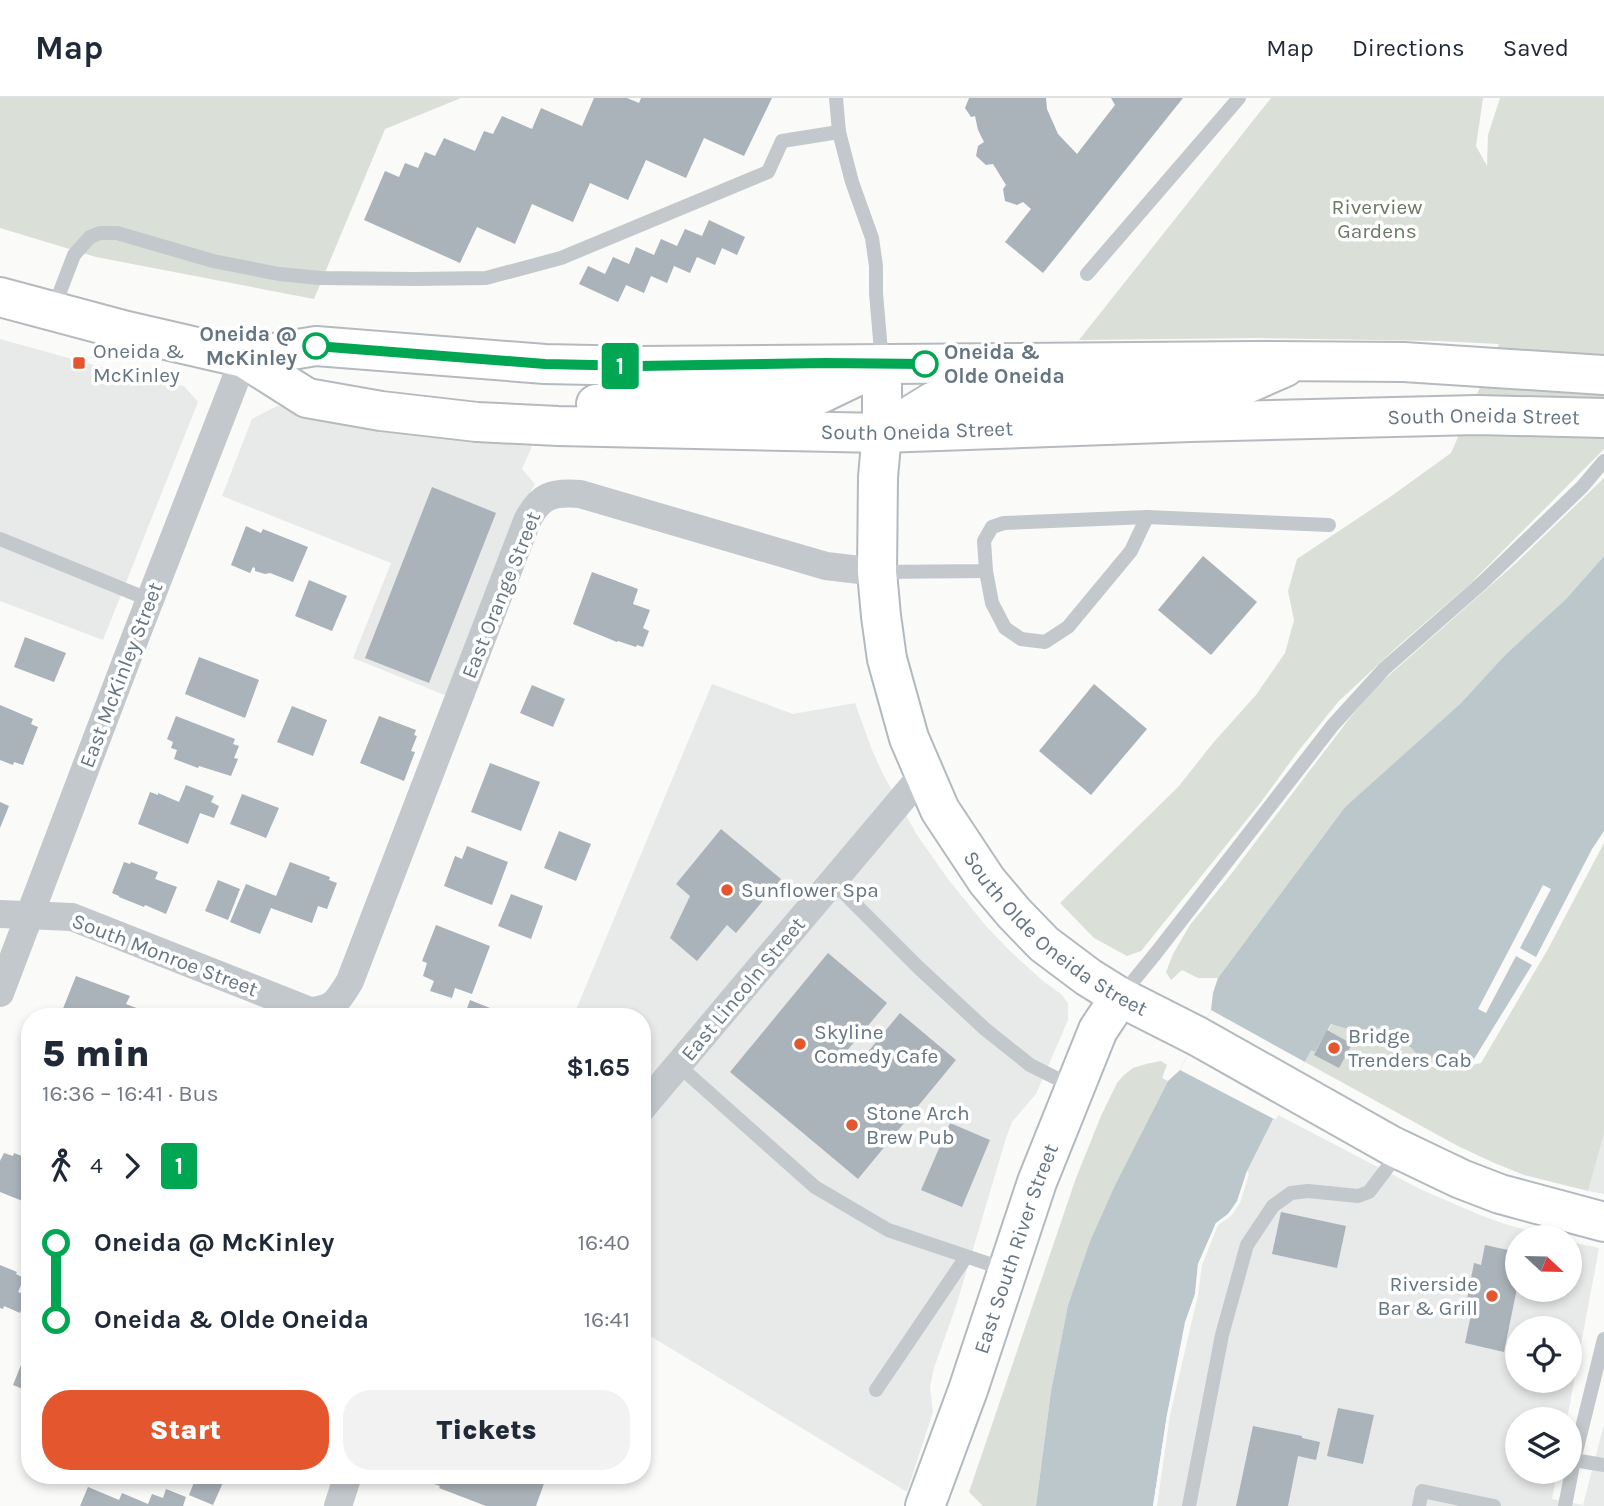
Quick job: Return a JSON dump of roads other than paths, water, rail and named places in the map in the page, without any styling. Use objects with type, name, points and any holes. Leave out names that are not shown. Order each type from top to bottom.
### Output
[{"type":"main road","name":"South Oneida Street","points":[[0,297],[127,331],[244,358],[307,398],[381,411],[477,422],[882,433],[1476,415],[1604,418]]},
{"type":"main road","name":"South Oneida Street","points":[[244,358],[316,346],[545,364],[639,366],[1299,361],[1431,363],[1604,376]]},
{"type":"main road","points":[[882,433],[934,401],[1021,394],[1228,392],[1299,361]]},
{"type":"main road","points":[[513,424],[595,404],[818,396],[882,364]]},
{"type":"main road","name":"South Olde Oneida Street","points":[[882,364],[877,572],[887,659],[909,738],[940,810],[987,881],[1044,944],[1120,997],[1197,1036],[1401,1150],[1461,1179],[1500,1194],[1604,1222]]},
{"type":"main road","name":"East South River Street","points":[[925,1506],[968,1390],[1037,1182],[1098,1030],[1120,997]]},
{"type":"street","name":"East McKinley Street","points":[[0,993],[244,358]]},
{"type":"street","name":"East Orange Street","points":[[328,1008],[340,998],[351,981],[527,521],[543,497],[580,494],[826,566],[877,572]]},
{"type":"street","name":"East Lincoln Street","points":[[651,1097],[924,773]]},
{"type":"street","name":"South Monroe Street","points":[[0,914],[72,917],[302,1008]]},
{"type":"street","points":[[338,1506],[345,1484]]},
{"type":"lane","points":[[836,98],[839,132],[852,182],[873,238],[882,364]]},
{"type":"lane","points":[[1087,274],[1239,98]]},
{"type":"lane","points":[[53,311],[74,255],[90,237],[100,233],[117,233],[213,261],[279,274],[320,278],[486,278],[561,258],[768,172],[782,141],[839,132]]},
{"type":"lane","points":[[1120,997],[1333,725],[1384,669],[1482,583],[1582,487],[1604,461]]},
{"type":"lane","points":[[1147,517],[1130,551],[1068,627],[1045,642],[1021,639],[1005,628],[992,603],[984,541],[992,527],[1004,523],[1147,517],[1329,525]]},
{"type":"lane","points":[[0,539],[150,600]]},
{"type":"lane","points":[[877,572],[986,571]]},
{"type":"lane","points":[[833,882],[985,1029],[1030,1065],[1075,1088]]},
{"type":"lane","points":[[678,1065],[815,1187],[888,1230],[1008,1270]]},
{"type":"lane","points":[[1189,1506],[1222,1335],[1247,1245],[1273,1206],[1290,1193],[1308,1191],[1357,1196],[1369,1192],[1401,1150]]},
{"type":"lane","points":[[876,1390],[966,1257]]},
{"type":"lane","points":[[1582,1428],[1604,1339]]},
{"type":"lane","points":[[1582,1461],[1604,1465]]},
{"type":"lane","points":[[1564,1506],[1569,1484]]},
{"type":"lane","points":[[1419,1506],[1422,1491],[1494,1506]]},
{"type":"place","name":"Oneida @ McKinley","points":[[316,346]]},
{"type":"place","name":"Oneida & McKinley","points":[[79,363]]},
{"type":"place","name":"Oneida & Olde Oneida","points":[[925,364]]},
{"type":"place","name":"Sunflower Spa","points":[[727,890]]},
{"type":"place","name":"Skyline Comedy Cafe","points":[[800,1044]]},
{"type":"place","name":"Bridge Trenders Cab","points":[[1334,1048]]},
{"type":"place","name":"Stone Arch Brew Pub","points":[[852,1125]]},
{"type":"place","name":"Riverside Bar & Grill","points":[[1492,1296]]},
{"type":"park label","name":"Riverview Gardens","points":[[1377,219]]}]
